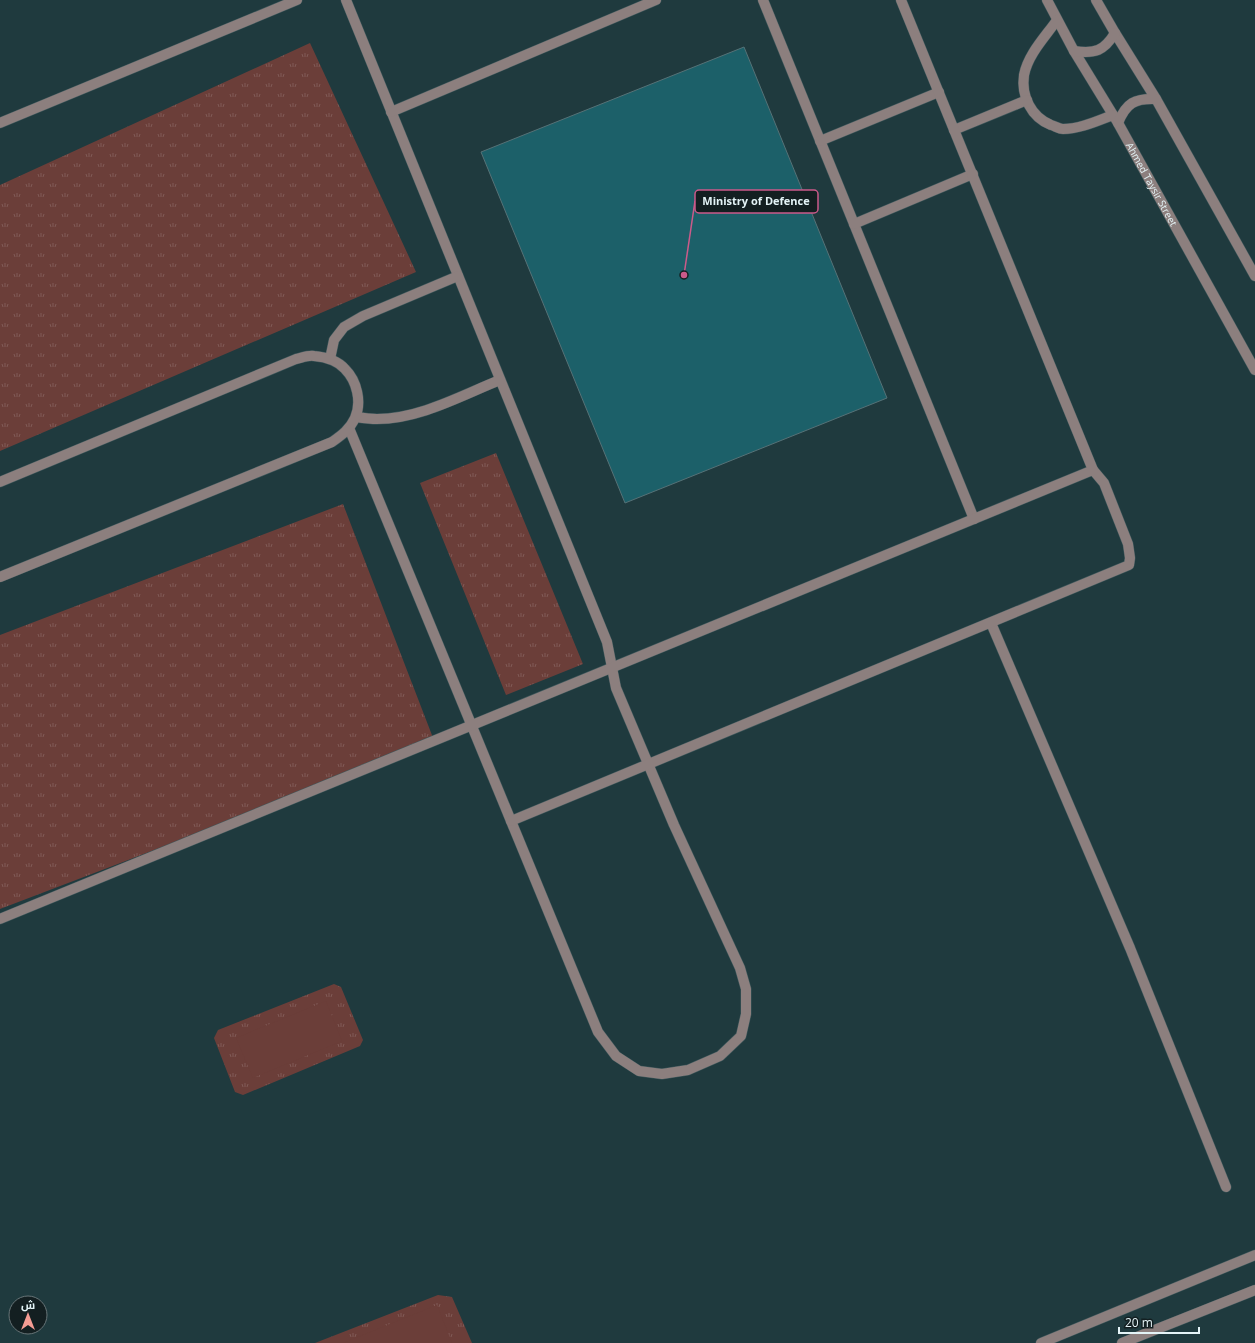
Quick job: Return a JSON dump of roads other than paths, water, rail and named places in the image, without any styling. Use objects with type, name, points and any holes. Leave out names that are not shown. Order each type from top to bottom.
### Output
[{"type":"street","points":[[0,123],[297,0]]},
{"type":"street","points":[[346,0],[607,642],[616,688],[674,825],[740,968],[746,989],[746,1014],[741,1036],[720,1056],[688,1070],[662,1074],[639,1071],[616,1056],[598,1032],[349,428]]},
{"type":"street","points":[[392,112],[656,0]]},
{"type":"street","points":[[763,0],[974,519]]},
{"type":"street","points":[[511,821],[1129,565],[1130,558],[1128,544],[1104,483],[1092,470],[902,0]]},
{"type":"street","name":"Ahmed Taysir Street","points":[[1046,0],[1074,52],[1115,119],[1255,370]]},
{"type":"street","points":[[1096,0],[1156,99],[1255,276]]},
{"type":"street","points":[[1057,20],[1031,57],[1024,74],[1024,92],[1027,100],[1031,109],[1044,122],[1061,129],[1083,126],[1115,119],[1132,103],[1143,99],[1156,99]]},
{"type":"street","points":[[1074,52],[1086,53],[1098,51],[1108,44],[1115,33]]},
{"type":"street","points":[[820,141],[939,92]]},
{"type":"street","points":[[954,130],[1027,100]]},
{"type":"street","points":[[854,224],[973,174]]},
{"type":"street","points":[[330,359],[334,340],[344,327],[363,316],[458,276]]},
{"type":"street","points":[[0,482],[296,359],[313,356],[330,359],[345,368],[355,383],[358,400],[356,417],[346,432],[332,442],[0,577]]},
{"type":"street","points":[[356,417],[377,419],[403,416],[428,409],[500,380]]},
{"type":"street","points":[[0,919],[1092,470]]},
{"type":"street","points":[[991,623],[1130,948],[1226,1187]]},
{"type":"street","points":[[1041,1343],[1255,1255]]},
{"type":"street","points":[[1122,1343],[1255,1290]]},
{"type":"place","name":"Ministry of Defence","points":[[684,275]]}]
